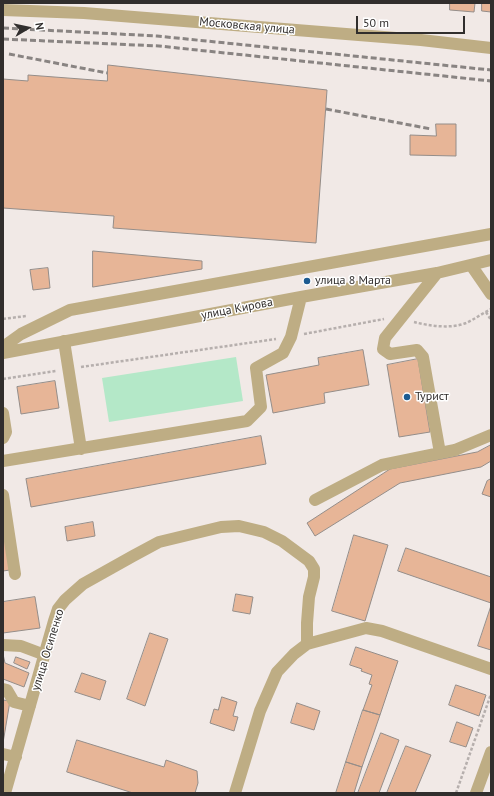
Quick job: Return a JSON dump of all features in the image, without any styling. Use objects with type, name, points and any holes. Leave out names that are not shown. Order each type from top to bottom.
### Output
[{"type":"street","name":"Московская улица","points":[[3,10],[116,16],[421,40],[491,48]]},
{"type":"street","points":[[3,348],[21,334],[70,310],[491,234]]},
{"type":"street","name":"улица Кирова","points":[[3,353],[437,273],[491,260]]},
{"type":"street","points":[[471,265],[491,294]]},
{"type":"street","points":[[437,273],[385,338],[383,349],[390,354],[417,350],[423,356],[440,453]]},
{"type":"street","points":[[3,461],[248,421],[261,407],[256,368],[283,353],[291,337],[301,297]]},
{"type":"street","points":[[64,341],[81,448]]},
{"type":"street","points":[[3,413],[6,432],[3,438]]},
{"type":"street","points":[[315,500],[382,464],[455,450],[491,435]]},
{"type":"street","points":[[3,495],[15,574]]},
{"type":"street","name":"улица Осипенко","points":[[5,793],[58,609],[65,600],[83,584],[158,542],[221,527],[239,526],[264,532],[282,541],[309,561],[314,568],[314,577],[309,597],[307,644]]},
{"type":"street","points":[[235,793],[260,711],[277,672],[294,654],[307,644],[366,628],[382,630],[491,670]]},
{"type":"street","points":[[3,645],[21,646],[45,655]]},
{"type":"street","points":[[3,689],[7,690],[14,702],[30,706]]},
{"type":"street","points":[[476,793],[491,752]]},
{"type":"street","points":[[3,754],[16,757]]},
{"type":"path","points":[[3,379],[291,337],[394,317],[400,320],[427,325],[449,326],[466,323],[491,309]]},
{"type":"path","points":[[486,312],[491,320]]},
{"type":"path","points":[[456,793],[491,694]]},
{"type":"green space","points":[[236,357],[243,401],[109,422],[102,378]]},
{"type":"building","points":[[450,3],[475,3],[474,12],[450,10]]},
{"type":"building","points":[[482,3],[491,3],[491,12],[482,11]]},
{"type":"building","points":[[108,65],[327,90],[316,243],[113,228],[114,216],[3,208],[3,79],[28,81],[28,75],[107,81]]},
{"type":"building","points":[[436,124],[456,124],[456,156],[410,155],[410,135],[436,136]]},
{"type":"building","points":[[93,251],[202,261],[202,269],[93,287]]},
{"type":"building","points":[[48,268],[50,288],[33,290],[30,270]]},
{"type":"building","points":[[363,350],[369,385],[324,393],[325,403],[273,413],[266,375],[319,365],[318,358]]},
{"type":"building","points":[[418,359],[430,432],[399,437],[387,365]]},
{"type":"building","points":[[55,381],[59,408],[21,414],[17,387]]},
{"type":"building","points":[[261,436],[266,464],[31,507],[26,479]]},
{"type":"building","points":[[491,445],[491,461],[481,467],[400,483],[315,536],[307,523],[390,469],[477,452]]},
{"type":"building","points":[[491,479],[491,497],[482,494],[487,481]]},
{"type":"building","points":[[93,522],[95,536],[67,541],[65,527]]},
{"type":"building","points":[[3,525],[10,570],[3,571]]},
{"type":"building","points":[[354,535],[388,545],[365,621],[332,611]]},
{"type":"building","points":[[406,548],[491,577],[491,603],[398,571]]},
{"type":"building","points":[[236,594],[253,597],[250,614],[233,611]]},
{"type":"building","points":[[35,597],[40,628],[3,633],[3,602]]},
{"type":"building","points":[[491,606],[491,650],[478,646]]},
{"type":"building","points":[[150,633],[168,639],[145,706],[127,699]]},
{"type":"building","points":[[356,647],[398,661],[380,715],[363,710],[372,685],[369,684],[372,675],[361,671],[362,669],[350,665]]},
{"type":"building","points":[[3,654],[5,663],[29,673],[24,687],[3,679]]},
{"type":"building","points":[[16,657],[30,662],[27,669],[14,663]]},
{"type":"building","points":[[82,673],[106,681],[100,700],[75,692]]},
{"type":"building","points":[[456,685],[486,695],[479,716],[449,705]]},
{"type":"building","points":[[222,697],[237,702],[233,716],[238,717],[234,731],[210,723],[214,709],[218,710]]},
{"type":"building","points":[[3,700],[10,701],[3,743]]},
{"type":"building","points":[[297,703],[320,711],[314,730],[291,723]]},
{"type":"building","points":[[363,710],[380,715],[362,767],[346,762]]},
{"type":"building","points":[[457,722],[473,728],[466,747],[450,742]]},
{"type":"building","points":[[381,733],[399,740],[379,793],[358,793]]},
{"type":"building","points":[[77,740],[164,767],[166,760],[197,771],[198,783],[195,793],[133,793],[67,772]]},
{"type":"building","points":[[406,746],[431,755],[415,793],[387,793]]},
{"type":"building","points":[[346,762],[362,767],[354,793],[336,793]]},
{"type":"railway","points":[[3,28],[157,36],[491,70]]},
{"type":"railway","points":[[3,39],[159,46],[491,81]]},
{"type":"railway","points":[[9,54],[107,73]]},
{"type":"railway","points":[[326,109],[431,129]]},
{"type":"place","name":"улица 8 Марта","points":[[307,281]]},
{"type":"place","name":"Турист","points":[[407,397]]}]
